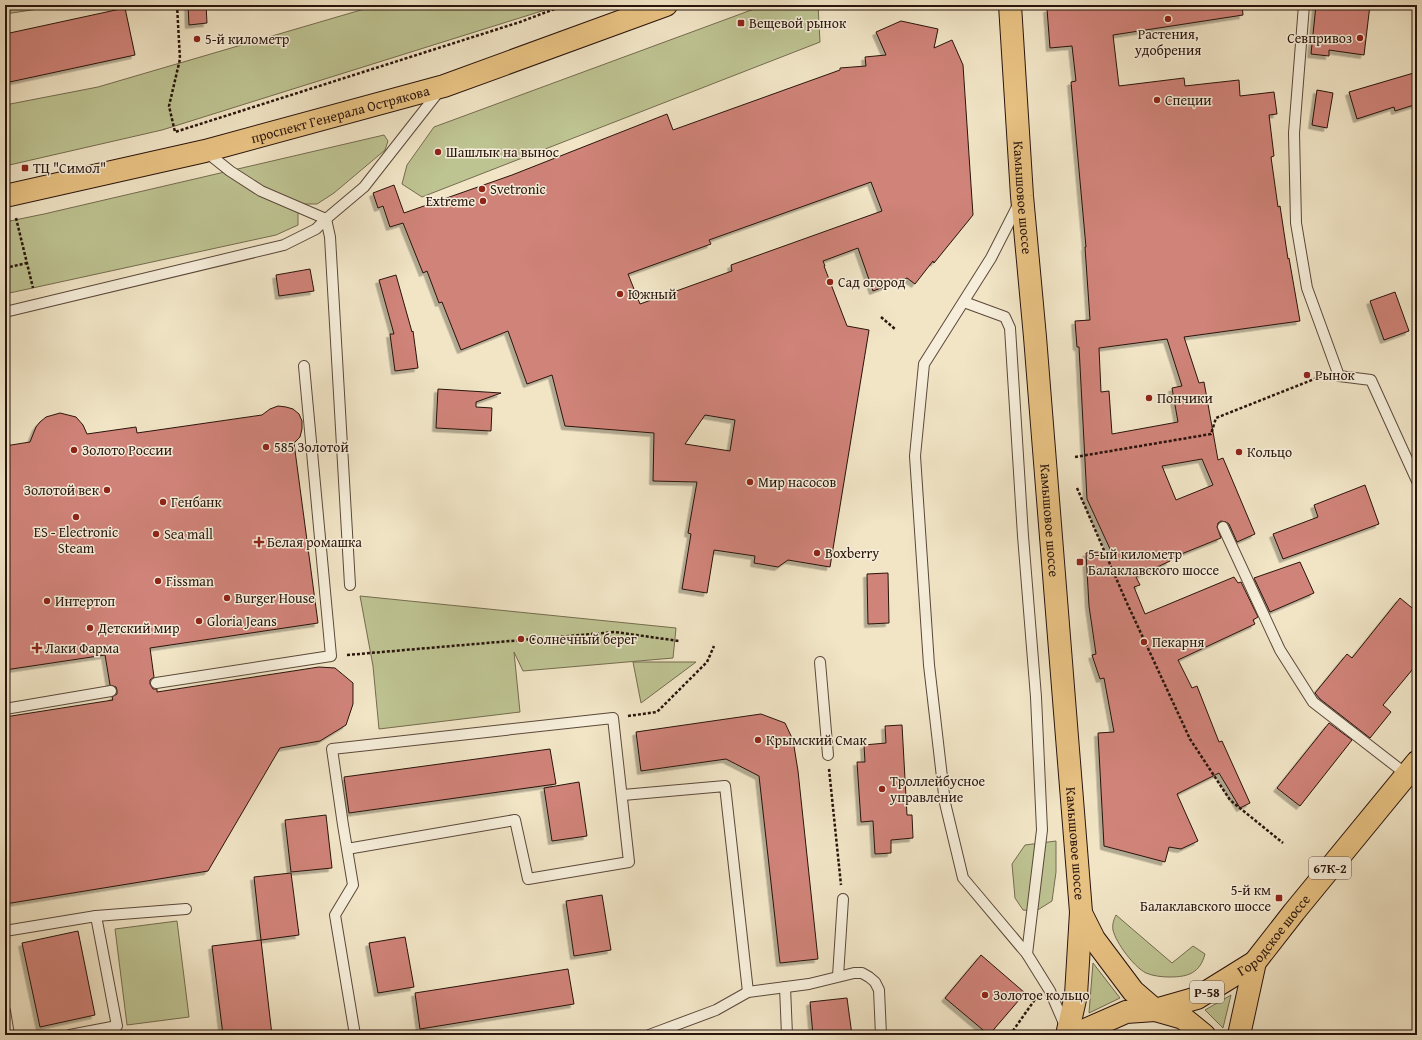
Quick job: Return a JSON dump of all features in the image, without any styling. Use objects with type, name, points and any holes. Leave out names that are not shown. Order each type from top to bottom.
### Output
[{"type":"main road","name":"проспект Генерала Острякова","points":[[5,196],[205,151],[444,86],[666,5]]},
{"type":"main road","name":"Камышовое шоссе","points":[[1010,5],[1022,196],[1035,337],[1081,912],[1072,1035]]},
{"type":"main road","name":"Городское шоссе","points":[[1072,1035],[1126,1012],[1155,1010],[1197,998],[1255,962],[1412,768]]},
{"type":"main road","points":[[1081,912],[1094,939],[1134,991],[1155,1010],[1183,1018],[1204,1035]]},
{"type":"main road","points":[[1239,1035],[1255,962]]},
{"type":"lane","points":[[1304,5],[1294,133],[1296,223],[1307,288],[1339,376],[1371,380],[1417,481]]},
{"type":"lane","points":[[5,312],[284,245],[316,229],[364,187],[444,86]]},
{"type":"lane","points":[[205,151],[230,171],[261,191],[326,219]]},
{"type":"lane","points":[[1022,196],[991,258],[924,364],[915,456],[929,665],[945,803],[963,878],[1027,954],[1050,991],[1072,1035]]},
{"type":"lane","points":[[326,219],[330,237],[350,585]]},
{"type":"lane","points":[[964,302],[1005,317],[1010,328],[1023,536],[1036,697],[1042,830],[1027,954]]},
{"type":"lane","points":[[156,683],[331,656],[304,366]]},
{"type":"lane","points":[[1223,527],[1280,650],[1313,702],[1412,768]]},
{"type":"lane","points":[[820,662],[828,755]]},
{"type":"lane","points":[[5,709],[111,691]]},
{"type":"lane","points":[[347,849],[515,820],[528,880],[629,862],[623,795],[613,718],[332,749],[343,825],[347,849],[353,885],[335,915],[356,1035]]},
{"type":"lane","points":[[623,795],[725,786],[748,992]]},
{"type":"lane","points":[[838,976],[843,900]]},
{"type":"lane","points":[[5,931],[96,916],[186,909]]},
{"type":"lane","points":[[70,1035],[117,1026],[96,916]]},
{"type":"lane","points":[[649,1035],[716,1010],[748,992],[809,984],[854,972],[862,973],[869,977],[875,982],[879,990],[881,1035]]},
{"type":"lane","points":[[785,987],[787,1035]]},
{"type":"lane","points":[[5,1011],[9,1035]]},
{"type":"path","points":[[176,5],[180,59],[169,106],[175,132],[520,22],[564,5]]},
{"type":"path","points":[[16,218],[33,288]]},
{"type":"path","points":[[5,268],[27,264]]},
{"type":"path","points":[[881,317],[895,329]]},
{"type":"path","points":[[1075,457],[1211,434],[1216,418],[1337,370]]},
{"type":"path","points":[[1077,488],[1126,601],[1190,739],[1230,800],[1283,843]]},
{"type":"path","points":[[356,654],[615,632],[679,641]]},
{"type":"path","points":[[613,718],[657,712],[707,662],[714,646]]},
{"type":"path","points":[[828,755],[843,900]]},
{"type":"path","points":[[1010,1035],[1037,997],[1034,993]]},
{"type":"green space","points":[[5,5],[65,5],[5,14]]},
{"type":"green space","points":[[378,5],[561,5],[162,130],[5,166],[5,105],[98,87]]},
{"type":"green space","points":[[765,5],[818,5],[820,42],[422,197],[402,184],[407,165],[434,127]]},
{"type":"green space","points":[[384,135],[388,141],[385,150],[334,193],[317,204],[304,204],[298,212],[298,225],[276,235],[5,294],[5,222]]},
{"type":"green space","name":"Солнечный берег","points":[[360,596],[676,628],[673,658],[523,671],[514,652],[520,712],[379,729],[373,666]]},
{"type":"green space","points":[[633,662],[696,662],[641,703]]},
{"type":"green space","points":[[1056,841],[1056,872],[1052,901],[1036,911],[1023,910],[1015,898],[1012,864],[1025,845]]},
{"type":"green space","points":[[1116,915],[1172,963],[1193,946],[1205,954],[1200,966],[1188,975],[1176,977],[1155,976],[1141,970],[1122,948],[1115,935],[1113,930],[1113,922]]},
{"type":"green space","points":[[177,921],[189,1017],[127,1025],[115,929]]},
{"type":"green space","points":[[1093,963],[1120,998],[1089,1013]]},
{"type":"green space","points":[[1231,995],[1223,1028],[1205,1010]]},
{"type":"building","points":[[188,5],[206,5],[207,23],[189,25]]},
{"type":"building","points":[[1076,5],[1242,5],[1243,15],[1113,35],[1119,86],[1184,78],[1185,86],[1239,80],[1240,96],[1274,92],[1277,114],[1269,115],[1274,156],[1271,157],[1278,207],[1280,206],[1300,321],[1184,337],[1199,383],[1204,382],[1218,460],[1223,458],[1255,534],[1237,542],[1229,524],[1221,521],[1218,523],[1217,527],[1221,538],[1169,559],[1170,561],[1136,577],[1140,585],[1134,587],[1145,614],[1234,577],[1238,583],[1241,582],[1258,617],[1253,620],[1255,624],[1178,660],[1192,688],[1197,686],[1219,742],[1222,741],[1250,803],[1240,808],[1219,773],[1177,794],[1198,841],[1181,849],[1169,847],[1165,862],[1104,846],[1098,733],[1114,732],[1104,678],[1100,679],[1092,655],[1096,654],[1089,606],[1086,553],[1111,551],[1087,499],[1079,347],[1077,347],[1075,321],[1090,320],[1086,247],[1071,82],[1076,81],[1072,46],[1050,48],[1047,9],[1076,7]],"holes":[[[1167,339],[1182,386],[1172,388],[1178,422],[1112,434],[1109,391],[1101,392],[1099,348]],[[1202,459],[1213,485],[1176,500],[1162,466]]]},
{"type":"building","points":[[1316,5],[1370,5],[1364,55],[1329,50],[1329,56],[1311,54]]},
{"type":"building","points":[[125,8],[135,55],[5,83],[5,34]]},
{"type":"building","name":"Южный","points":[[901,21],[938,29],[934,48],[952,40],[963,65],[973,215],[915,284],[907,278],[873,291],[858,248],[823,261],[847,326],[869,330],[830,567],[788,560],[778,567],[754,563],[755,556],[714,550],[707,593],[682,589],[691,534],[688,533],[697,482],[653,481],[654,433],[565,426],[552,375],[527,384],[508,331],[461,350],[442,302],[439,303],[427,271],[423,273],[403,223],[390,227],[383,206],[378,208],[373,193],[394,185],[404,213],[512,175],[667,114],[673,130],[840,70],[840,68],[866,66],[865,57],[886,55],[876,32]],"holes":[[[871,182],[882,211],[731,265],[732,271],[640,304],[628,274],[711,244],[709,240]],[[705,415],[735,420],[730,451],[685,444]]]},
{"type":"building","points":[[1417,72],[1417,104],[1395,111],[1394,107],[1357,119],[1349,92]]},
{"type":"building","points":[[1317,90],[1333,93],[1327,128],[1312,125]]},
{"type":"building","points":[[310,269],[314,291],[279,296],[276,275]]},
{"type":"building","points":[[396,275],[412,332],[413,331],[418,368],[395,371],[390,334],[394,334],[379,280]]},
{"type":"building","points":[[1395,292],[1409,331],[1384,340],[1370,301]]},
{"type":"building","points":[[438,389],[501,393],[476,402],[476,407],[492,408],[491,431],[436,428]]},
{"type":"building","points":[[278,406],[293,409],[299,414],[302,421],[300,437],[294,443],[318,623],[150,648],[154,677],[150,680],[150,684],[153,689],[157,689],[157,692],[319,667],[335,668],[353,683],[353,704],[346,725],[320,741],[280,748],[208,871],[5,904],[5,717],[113,700],[112,697],[117,694],[117,690],[116,687],[110,685],[105,655],[5,670],[5,446],[30,442],[36,427],[40,422],[46,417],[60,413],[76,417],[83,425],[87,434],[136,427],[137,433],[262,415],[270,409]]},
{"type":"building","points":[[1365,485],[1379,524],[1283,559],[1273,534],[1318,517],[1314,505]]},
{"type":"building","points":[[1300,562],[1314,593],[1270,612],[1254,578]]},
{"type":"building","points":[[888,573],[889,623],[868,624],[867,574]]},
{"type":"building","points":[[1400,598],[1417,612],[1417,664],[1383,705],[1391,712],[1370,738],[1320,699],[1315,693],[1347,654],[1352,658]]},
{"type":"building","points":[[761,714],[785,723],[793,740],[798,771],[818,959],[780,963],[759,776],[726,759],[641,771],[636,732]]},
{"type":"building","points":[[1329,723],[1352,740],[1300,806],[1277,788]]},
{"type":"building","name":"Троллейбусное управление","points":[[902,725],[907,815],[912,815],[913,838],[891,840],[891,853],[875,854],[873,821],[861,822],[857,762],[865,762],[864,745],[886,743],[885,726]]},
{"type":"building","points":[[550,749],[556,784],[349,813],[344,777]]},
{"type":"building","points":[[579,782],[587,836],[552,841],[544,788]]},
{"type":"building","points":[[326,815],[332,868],[291,872],[285,820]]},
{"type":"building","points":[[291,873],[299,935],[261,940],[254,877]]},
{"type":"building","points":[[602,895],[611,950],[574,956],[566,901]]},
{"type":"building","points":[[78,931],[95,1015],[40,1027],[22,943]]},
{"type":"building","points":[[405,937],[414,987],[378,993],[369,943]]},
{"type":"building","points":[[261,940],[272,1035],[223,1035],[212,946]]},
{"type":"building","name":"Золотое кольцо","points":[[981,955],[1025,993],[989,1035],[945,998]]},
{"type":"building","points":[[568,969],[574,1004],[420,1029],[415,993]]},
{"type":"building","points":[[847,998],[852,1035],[813,1035],[810,1002]]},
{"type":"place","name":"Растения, удобрения","points":[[1168,19]]},
{"type":"place","name":"Вещевой рынок","points":[[741,23]]},
{"type":"place","name":"Севпривоз","points":[[1360,38]]},
{"type":"place","name":"5-й километр","points":[[197,39]]},
{"type":"place","name":"Специи","points":[[1157,100]]},
{"type":"place","name":"Шашлык на вынос","points":[[438,152]]},
{"type":"place","name":"ТЦ \"Симол\"","points":[[25,168]]},
{"type":"place","name":"Svetronic","points":[[482,189]]},
{"type":"place","name":"Extreme","points":[[483,201]]},
{"type":"place","name":"Сад огород","points":[[830,282]]},
{"type":"place","name":"Южный","points":[[620,294]]},
{"type":"place","name":"Рынок","points":[[1307,375]]},
{"type":"place","name":"Пончики","points":[[1149,398]]},
{"type":"place","name":"585 Золотой","points":[[266,447]]},
{"type":"place","name":"Золото России","points":[[74,450]]},
{"type":"place","name":"Кольцо","points":[[1239,452]]},
{"type":"place","name":"Мир насосов","points":[[750,482]]},
{"type":"place","name":"Золотой век","points":[[107,490]]},
{"type":"place","name":"Генбанк","points":[[163,502]]},
{"type":"place","name":"ES - Electronic Steam","points":[[76,517]]},
{"type":"place","name":"Sea mall","points":[[156,534]]},
{"type":"place","name":"Белая ромашка","points":[[259,542]]},
{"type":"place","name":"Boxberry","points":[[817,553]]},
{"type":"place","name":"5-ый километр Балаклавского шоссе","points":[[1080,562]]},
{"type":"place","name":"Fissman","points":[[158,581]]},
{"type":"place","name":"Burger House","points":[[227,598]]},
{"type":"place","name":"Интертоп","points":[[47,601]]},
{"type":"place","name":"Gloria Jeans","points":[[199,621]]},
{"type":"place","name":"Детский мир","points":[[90,628]]},
{"type":"place","name":"Солнечный берег","points":[[521,639]]},
{"type":"place","name":"Пекарня","points":[[1144,642]]},
{"type":"place","name":"Лаки Фарма","points":[[37,648]]},
{"type":"place","name":"Крымский Смак","points":[[758,740]]},
{"type":"place","name":"Троллейбусное управление","points":[[882,789]]},
{"type":"place","name":"5-й км Балаклавского шоссе","points":[[1279,898]]},
{"type":"place","name":"Золотое кольцо","points":[[985,995]]}]
